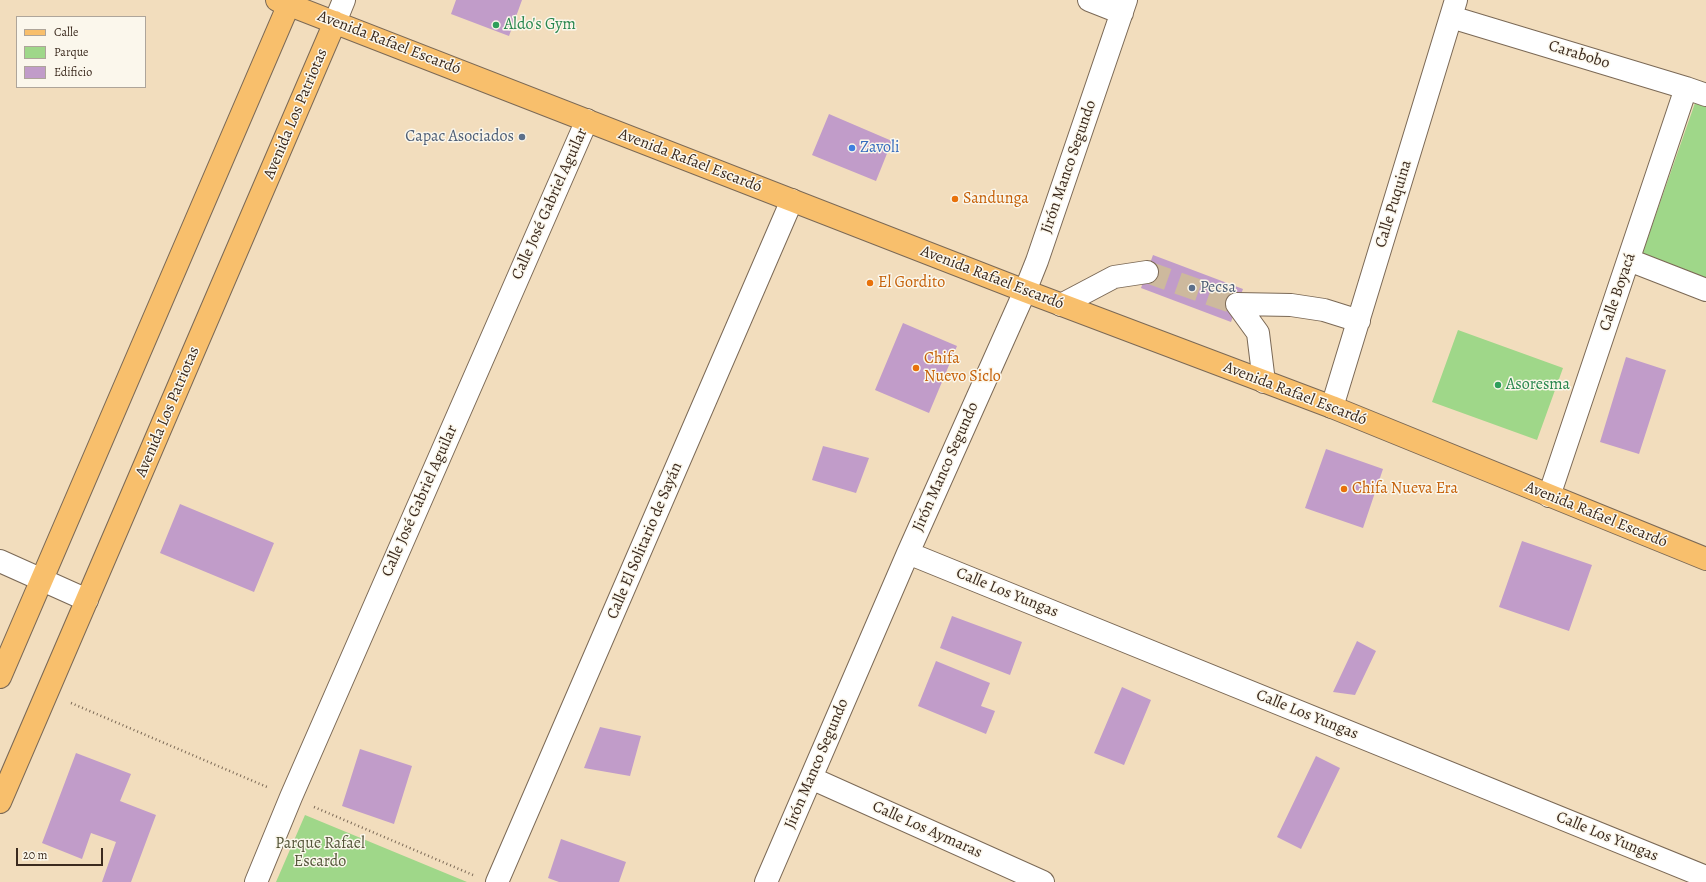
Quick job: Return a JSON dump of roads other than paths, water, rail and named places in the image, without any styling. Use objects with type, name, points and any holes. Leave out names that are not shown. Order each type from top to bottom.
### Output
[{"type":"main road","name":"Avenida Rafael Escardó","points":[[283,2],[1025,291],[1332,407],[1706,559]]},
{"type":"main road","points":[[0,677],[283,2]]},
{"type":"main road","name":"Avenida Los Patriotas","points":[[0,802],[335,22]]},
{"type":"street","points":[[335,22],[344,0]]},
{"type":"street","points":[[1089,0],[1124,6]]},
{"type":"street","name":"Jirón Manco Segundo","points":[[766,882],[908,553],[1025,291],[1040,253],[1124,6]]},
{"type":"street","name":"Carabobo","points":[[1453,8],[1696,92]]},
{"type":"street","name":"Calle Puquina","points":[[1332,407],[1453,8]]},
{"type":"street","name":"Calle Boyacá","points":[[1549,496],[1629,260],[1696,92]]},
{"type":"street","name":"Calle José Gabriel Aguilar","points":[[256,882],[291,797],[587,120]]},
{"type":"street","name":"Calle El Solitario de Sayán","points":[[497,882],[792,200]]},
{"type":"street","points":[[1629,260],[1706,290]]},
{"type":"street","points":[[1061,304],[1114,277],[1147,272]]},
{"type":"street","points":[[1264,382],[1258,333],[1237,304],[1290,305],[1324,310],[1359,321]]},
{"type":"street","name":"Calle Los Yungas","points":[[908,553],[1706,877]]},
{"type":"street","points":[[0,560],[87,600]]},
{"type":"street","name":"Calle Los Aymaras","points":[[811,778],[1043,882]]},
{"type":"tunnel","points":[[1147,272],[1237,304]]},
{"type":"place","name":"Aldo's Gym","points":[[496,25]]},
{"type":"place","name":"Capac Asociados","points":[[522,137]]},
{"type":"place","name":"Zavoli","points":[[852,148]]},
{"type":"place","name":"Sandunga","points":[[955,199]]},
{"type":"place","name":"El Gordito","points":[[870,283]]},
{"type":"place","name":"Pecsa","points":[[1192,288]]},
{"type":"place","name":"Chifa Nuevo Siclo","points":[[916,368]]},
{"type":"place","name":"Asoresma","points":[[1498,385]]},
{"type":"place","name":"Chifa Nueva Era","points":[[1344,489]]},
{"type":"park label","name":"Parque Rafael Escardo","points":[[320,853]]}]
